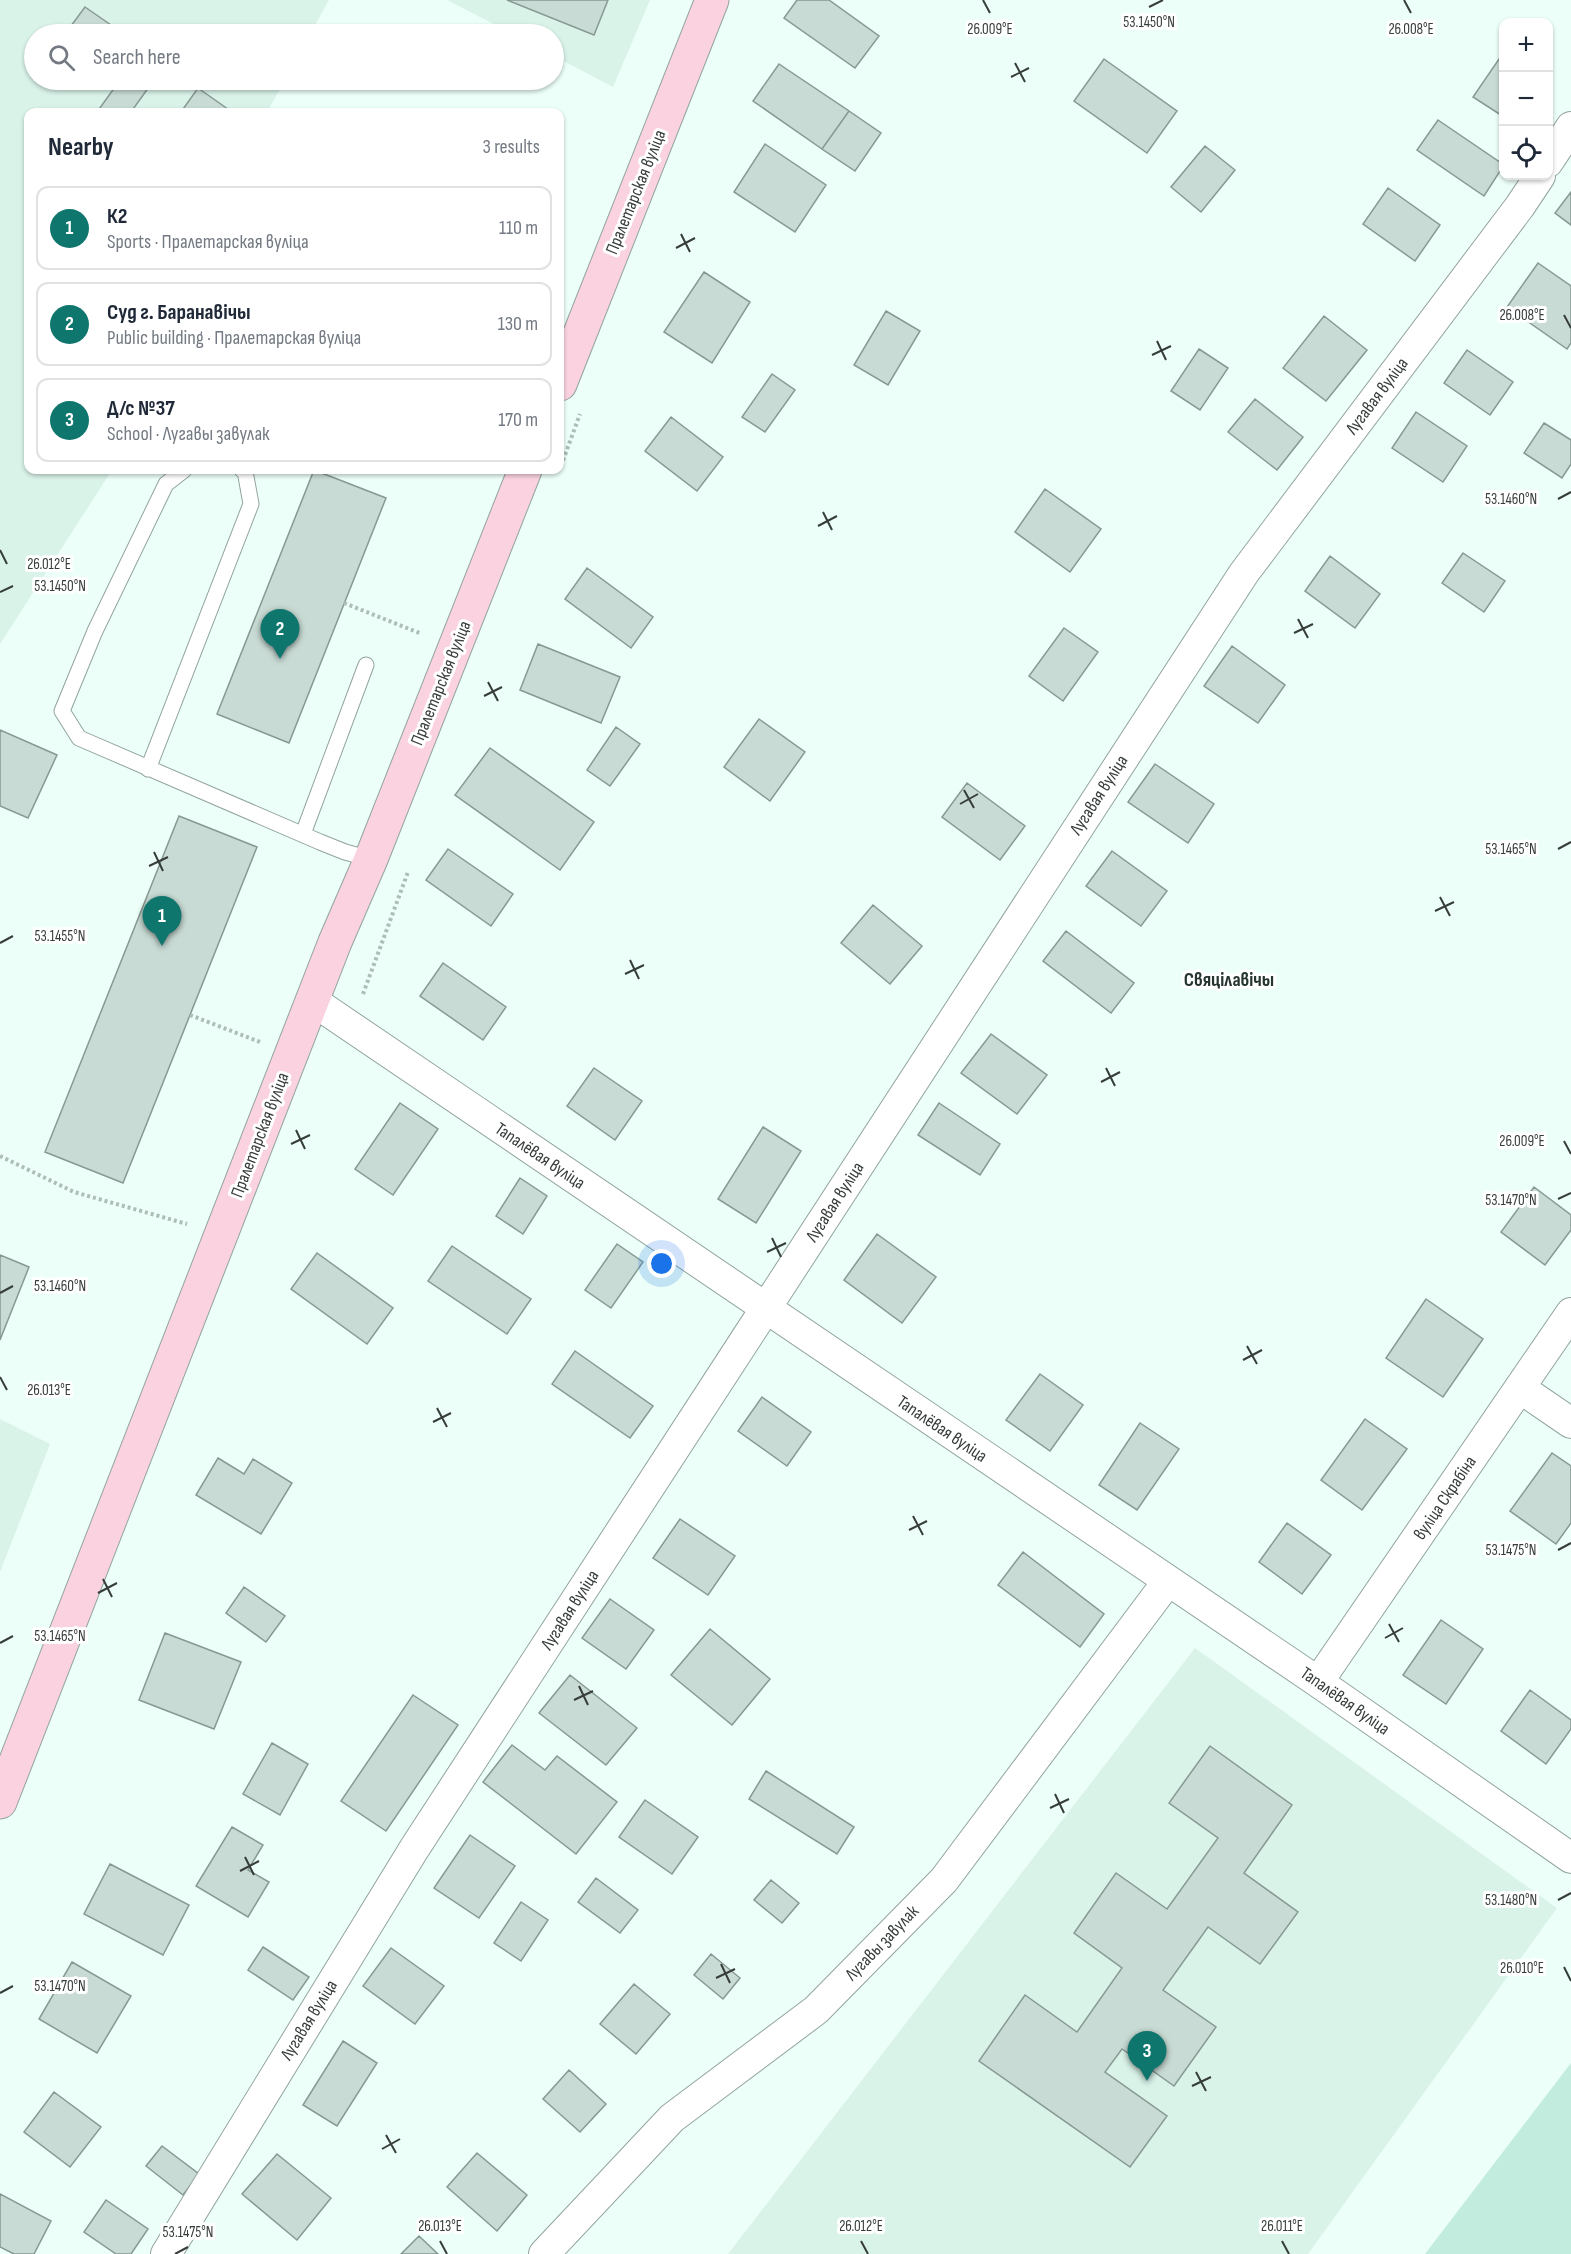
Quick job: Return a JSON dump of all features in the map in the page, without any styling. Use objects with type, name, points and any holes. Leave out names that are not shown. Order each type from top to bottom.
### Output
[{"type":"main road","name":"Пралетарская вуліца","points":[[564,374],[712,0]]},
{"type":"main road","name":"Пралетарская вуліца","points":[[0,1802],[313,1001],[523,474]]},
{"type":"street","points":[[1553,154],[1571,127]]},
{"type":"street","name":"Лугавая вуліца","points":[[166,2254],[414,1849],[1244,573],[1521,206],[1537,180]]},
{"type":"street","name":"Тапалёвая вуліца","points":[[313,1001],[1318,1682],[1571,1858]]},
{"type":"street","name":"вуліца Скрабіна","points":[[1318,1682],[1571,1314]]},
{"type":"street","points":[[1520,1388],[1571,1423]]},
{"type":"street","name":"Лугавы завулак","points":[[544,2254],[672,2118],[816,2010],[944,1880],[1168,1581]]},
{"type":"lane","points":[[179,474],[166,484],[95,631],[62,711],[79,738],[345,852],[371,859]]},
{"type":"lane","points":[[148,769],[251,504],[246,474]]},
{"type":"lane","points":[[303,834],[366,665]]},
{"type":"path","points":[[344,603],[428,636]]},
{"type":"path","points":[[190,1015],[269,1046]]},
{"type":"path","points":[[0,1156],[74,1192],[193,1226]]},
{"type":"shaded area","points":[[0,0],[329,0],[316,24],[24,24],[24,90],[279,90],[269,108],[24,108],[24,474],[109,474],[0,644]]},
{"type":"shaded area","points":[[447,0],[650,0],[613,87],[564,61],[564,24],[494,24]]},
{"type":"shaded area","points":[[0,1419],[50,1444],[0,1572]]},
{"type":"shaded area","points":[[1195,1648],[1557,1908],[1308,2254],[728,2254]]},
{"type":"shaded area","points":[[1571,2063],[1571,2254],[1425,2254]]},
{"type":"building","points":[[507,0],[608,0],[594,35]]},
{"type":"building","points":[[797,0],[829,0],[879,36],[855,68],[784,18]]},
{"type":"building","points":[[85,7],[110,24],[72,24]]},
{"type":"building","points":[[1104,59],[1177,111],[1147,153],[1074,101]]},
{"type":"building","points":[[1499,59],[1499,114],[1473,97]]},
{"type":"building","points":[[779,64],[849,111],[822,149],[753,101]]},
{"type":"building","points":[[113,90],[147,90],[134,108],[100,108]]},
{"type":"building","points":[[197,90],[201,90],[226,108],[184,108]]},
{"type":"building","points":[[849,111],[881,133],[855,171],[822,149]]},
{"type":"building","points":[[1438,120],[1499,162],[1499,173],[1484,196],[1417,150]]},
{"type":"building","points":[[765,144],[826,185],[795,232],[734,192]]},
{"type":"building","points":[[1205,146],[1235,170],[1201,212],[1171,187]]},
{"type":"building","points":[[1388,188],[1440,225],[1415,261],[1363,224]]},
{"type":"building","points":[[1571,192],[1571,225],[1555,213]]},
{"type":"building","points":[[1538,263],[1571,286],[1571,343],[1567,349],[1507,307]]},
{"type":"building","points":[[704,272],[750,302],[712,363],[664,332]]},
{"type":"building","points":[[886,311],[920,331],[888,385],[854,365]]},
{"type":"building","points":[[1324,316],[1367,350],[1326,401],[1283,368]]},
{"type":"building","points":[[1199,349],[1228,368],[1200,410],[1171,391]]},
{"type":"building","points":[[1467,350],[1513,382],[1490,415],[1444,383]]},
{"type":"building","points":[[772,374],[795,390],[765,432],[742,417]]},
{"type":"building","points":[[1255,399],[1303,437],[1277,470],[1228,432]]},
{"type":"building","points":[[1416,412],[1467,446],[1443,482],[1392,448]]},
{"type":"building","points":[[671,417],[723,457],[697,491],[645,451]]},
{"type":"building","points":[[1544,423],[1571,440],[1571,464],[1562,478],[1524,453]]},
{"type":"building","points":[[312,474],[324,474],[386,498],[289,743],[217,714]]},
{"type":"building","points":[[1045,489],[1101,529],[1070,572],[1015,532]]},
{"type":"building","points":[[1463,553],[1505,581],[1484,612],[1442,583]]},
{"type":"building","points":[[1330,556],[1380,594],[1355,628],[1305,591]]},
{"type":"building","points":[[587,568],[653,617],[631,648],[565,599]]},
{"type":"building","points":[[1064,628],[1098,652],[1063,701],[1029,676]]},
{"type":"building","points":[[538,644],[620,677],[601,723],[520,690]]},
{"type":"building","points":[[1232,646],[1285,685],[1258,723],[1204,686]]},
{"type":"building","points":[[759,719],[805,752],[770,801],[724,767]]},
{"type":"building","points":[[616,727],[640,744],[610,786],[587,770]]},
{"type":"building","points":[[0,730],[57,755],[28,818],[0,806]]},
{"type":"building","points":[[490,748],[594,822],[560,870],[455,795]]},
{"type":"building","points":[[1155,764],[1214,804],[1188,843],[1128,802]]},
{"type":"building","points":[[967,783],[1025,826],[1000,860],[942,817]]},
{"type":"building","points":[[179,816],[257,847],[123,1183],[45,1152]]},
{"type":"building","points":[[448,849],[513,894],[491,926],[426,880]]},
{"type":"building","points":[[1112,851],[1167,891],[1141,926],[1086,886]]},
{"type":"building","points":[[873,905],[922,946],[890,984],[841,943]]},
{"type":"building","points":[[1066,931],[1134,983],[1111,1013],[1043,961]]},
{"type":"building","points":[[443,963],[506,1007],[483,1040],[420,996]]},
{"type":"building","points":[[991,1034],[1047,1075],[1017,1114],[961,1073]]},
{"type":"building","points":[[594,1068],[642,1101],[615,1140],[567,1106]]},
{"type":"building","points":[[400,1103],[438,1129],[393,1195],[355,1169]]},
{"type":"building","points":[[939,1103],[1000,1144],[980,1175],[918,1135]]},
{"type":"building","points":[[763,1127],[801,1151],[756,1223],[718,1199]]},
{"type":"building","points":[[520,1178],[547,1196],[523,1234],[496,1216]]},
{"type":"building","points":[[1534,1187],[1571,1215],[1571,1230],[1545,1265],[1501,1232]]},
{"type":"building","points":[[877,1234],[936,1277],[902,1323],[844,1280]]},
{"type":"building","points":[[617,1244],[643,1262],[611,1308],[585,1290]]},
{"type":"building","points":[[452,1246],[531,1299],[507,1334],[428,1281]]},
{"type":"building","points":[[317,1253],[393,1308],[367,1344],[291,1289]]},
{"type":"building","points":[[0,1255],[29,1267],[0,1340]]},
{"type":"building","points":[[1426,1299],[1483,1339],[1443,1397],[1386,1358]]},
{"type":"building","points":[[575,1351],[653,1406],[630,1438],[552,1384]]},
{"type":"building","points":[[1040,1374],[1083,1405],[1050,1451],[1006,1420]]},
{"type":"building","points":[[762,1397],[811,1432],[787,1466],[738,1431]]},
{"type":"building","points":[[1365,1419],[1407,1449],[1362,1510],[1321,1480]]},
{"type":"building","points":[[1140,1423],[1179,1449],[1137,1510],[1099,1485]]},
{"type":"building","points":[[1552,1453],[1571,1466],[1571,1523],[1556,1544],[1510,1511]]},
{"type":"building","points":[[218,1458],[244,1474],[253,1459],[292,1483],[261,1534],[196,1495]]},
{"type":"building","points":[[680,1519],[735,1556],[708,1595],[653,1558]]},
{"type":"building","points":[[1287,1523],[1331,1555],[1302,1594],[1259,1562]]},
{"type":"building","points":[[1023,1552],[1104,1614],[1080,1647],[998,1585]]},
{"type":"building","points":[[244,1587],[285,1616],[266,1642],[226,1613]]},
{"type":"building","points":[[610,1599],[654,1630],[626,1669],[582,1638]]},
{"type":"building","points":[[1441,1620],[1483,1649],[1446,1704],[1403,1675]]},
{"type":"building","points":[[710,1629],[770,1679],[732,1725],[671,1675]]},
{"type":"building","points":[[165,1633],[241,1662],[214,1729],[139,1700]]},
{"type":"building","points":[[570,1675],[637,1728],[606,1765],[539,1713]]},
{"type":"building","points":[[1530,1690],[1571,1720],[1571,1729],[1546,1764],[1501,1731]]},
{"type":"building","points":[[413,1695],[458,1725],[386,1831],[341,1801]]},
{"type":"building","points":[[272,1743],[308,1764],[280,1815],[243,1794]]},
{"type":"building","points":[[512,1745],[545,1770],[557,1756],[617,1802],[576,1854],[483,1782]]},
{"type":"building","points":[[1210,1746],[1292,1805],[1244,1873],[1298,1912],[1260,1964],[1208,1927],[1163,1990],[1216,2027],[1174,2086],[1122,2049],[1105,2072],[1167,2116],[1130,2167],[979,2061],[1025,1995],[1077,2032],[1122,1968],[1074,1933],[1116,1873],[1167,1909],[1218,1838],[1169,1803]]},
{"type":"building","points":[[766,1771],[854,1827],[837,1854],[749,1799]]},
{"type":"building","points":[[645,1800],[698,1837],[672,1874],[619,1837]]},
{"type":"building","points":[[232,1827],[263,1845],[248,1870],[269,1882],[248,1917],[196,1886]]},
{"type":"building","points":[[470,1835],[515,1866],[479,1918],[434,1888]]},
{"type":"building","points":[[110,1864],[189,1905],[163,1955],[84,1914]]},
{"type":"building","points":[[596,1878],[638,1910],[620,1933],[578,1902]]},
{"type":"building","points":[[771,1880],[799,1903],[782,1923],[754,1900]]},
{"type":"building","points":[[521,1902],[548,1920],[521,1961],[494,1943]]},
{"type":"building","points":[[263,1947],[309,1977],[293,2000],[248,1970]]},
{"type":"building","points":[[391,1948],[444,1986],[415,2024],[363,1986]]},
{"type":"building","points":[[711,1954],[740,1978],[723,1999],[694,1975]]},
{"type":"building","points":[[72,1962],[131,1996],[97,2053],[39,2019]]},
{"type":"building","points":[[634,1984],[670,2014],[636,2054],[600,2024]]},
{"type":"building","points":[[343,2041],[377,2063],[337,2126],[303,2105]]},
{"type":"building","points":[[569,2070],[606,2104],[580,2132],[543,2099]]},
{"type":"building","points":[[54,2092],[101,2127],[70,2167],[24,2132]]},
{"type":"building","points":[[162,2146],[199,2174],[183,2195],[146,2166]]},
{"type":"building","points":[[477,2153],[527,2195],[497,2231],[447,2187]]},
{"type":"building","points":[[277,2154],[331,2198],[297,2240],[242,2194]]},
{"type":"building","points":[[0,2194],[51,2221],[34,2254],[14,2254],[0,2247]]},
{"type":"building","points":[[106,2200],[148,2229],[131,2254],[116,2254],[84,2232]]},
{"type":"building","points":[[419,2236],[438,2254],[401,2254]]},
{"type":"place","name":"Суд г. Баранавічы","points":[[280,659]]},
{"type":"place","name":"К2","points":[[162,946]]},
{"type":"place","name":"Д/с №37","points":[[1147,2081]]},
{"type":"district","name":"Свяцілавічы","points":[[1229,980]]}]
